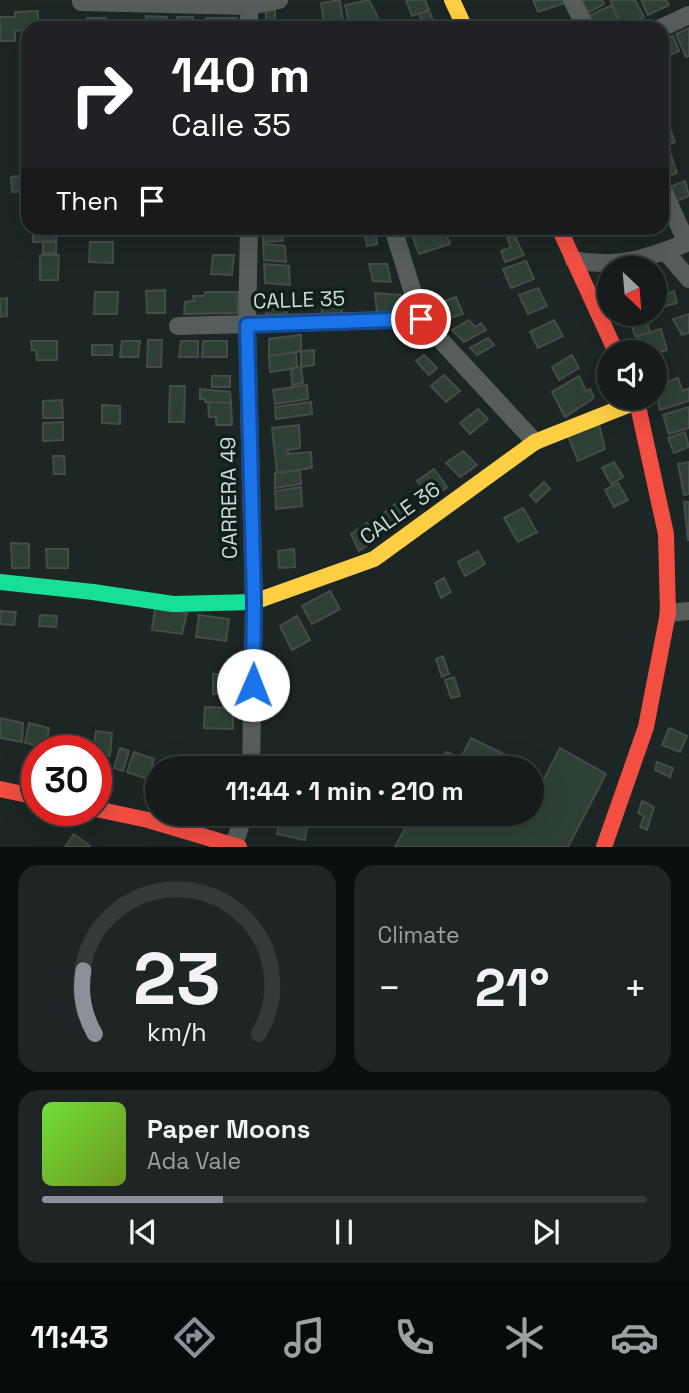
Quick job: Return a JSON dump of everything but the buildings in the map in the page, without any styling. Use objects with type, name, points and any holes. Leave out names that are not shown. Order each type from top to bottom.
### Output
[{"type":"main road","points":[[452,0],[462,21]]},
{"type":"main road","points":[[562,235],[611,340]]},
{"type":"main road","name":"CALLE 36","points":[[0,582],[173,604],[254,602],[374,559],[535,442],[611,410]]},
{"type":"main road","points":[[604,847],[646,727],[668,612],[666,534],[639,410]]},
{"type":"main road","points":[[0,789],[21,794]]},
{"type":"main road","points":[[112,812],[236,846]]},
{"type":"street","points":[[80,1],[249,3],[279,0]]},
{"type":"street","points":[[572,0],[582,21]]},
{"type":"street","points":[[249,3],[249,21]]},
{"type":"street","points":[[669,25],[689,15]]},
{"type":"street","points":[[574,260],[595,264],[622,264],[688,243],[669,203]]},
{"type":"street","name":"CARRERA 49","points":[[249,235],[247,325],[254,602],[251,756]]},
{"type":"street","points":[[395,235],[421,319],[535,442]]},
{"type":"street","points":[[665,251],[689,279]]},
{"type":"street","name":"CALLE 35","points":[[178,326],[421,319]]},
{"type":"street","points":[[668,612],[689,611]]},
{"type":"street","points":[[236,846],[241,826]]},
{"type":"traffic: fast","points":[[0,582],[173,604],[254,602],[262,599]]},
{"type":"traffic: slow","points":[[452,0],[462,21]]},
{"type":"traffic: slow","points":[[262,599],[374,559],[535,442],[615,410]]},
{"type":"traffic: jam","points":[[562,235],[610,340]]},
{"type":"traffic: jam","points":[[604,847],[646,727],[668,613],[666,534],[639,410]]},
{"type":"traffic: jam","points":[[0,789],[21,794]]},
{"type":"traffic: jam","points":[[112,812],[148,820],[239,847]]},
{"type":"route","points":[[253,685],[254,602],[247,325],[421,319]]}]
